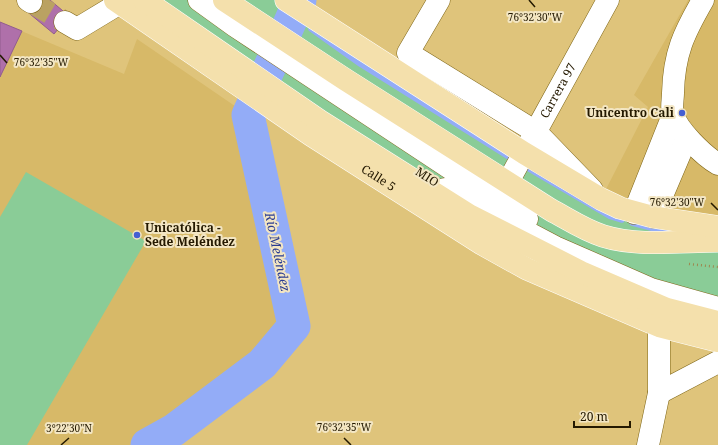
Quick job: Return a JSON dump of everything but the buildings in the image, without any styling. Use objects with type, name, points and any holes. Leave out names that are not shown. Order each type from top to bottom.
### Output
[{"type":"main road","points":[[144,0],[225,40],[342,87],[508,182],[571,221],[604,236],[635,241],[718,240]]},
{"type":"main road","points":[[224,0],[225,40]]},
{"type":"main road","points":[[286,0],[524,153],[601,199],[643,215],[718,227]]},
{"type":"main road","name":"Calle 5","points":[[117,2],[225,40],[319,123],[482,244],[527,269],[659,326],[718,341]]},
{"type":"main road","points":[[319,123],[469,215],[568,266],[667,309],[718,322]]},
{"type":"street","points":[[161,0],[225,40]]},
{"type":"street","points":[[199,0],[225,40]]},
{"type":"street","points":[[439,0],[408,53],[536,132],[601,199]]},
{"type":"street","name":"Carrera 97","points":[[508,182],[608,0]]},
{"type":"street","points":[[643,215],[650,169],[673,115],[674,75],[677,55],[687,28],[703,0]]},
{"type":"street","points":[[65,22],[77,28],[117,2]]},
{"type":"street","name":"MIO","points":[[342,87],[547,231],[669,284],[718,294]]},
{"type":"street","points":[[673,115],[687,137],[700,151],[718,164]]},
{"type":"street","name":"MIO","points":[[319,123],[555,247],[651,289],[718,308]]},
{"type":"street","points":[[643,215],[687,137]]},
{"type":"street","points":[[648,445],[659,393],[659,326]]},
{"type":"street","points":[[659,393],[718,362]]},
{"type":"shaded area","name":"Unicentro Cali","points":[[688,0],[718,0],[718,227],[601,199],[648,107],[634,95]]},
{"type":"shaded area","name":"Unicatólica - Sede Meléndez","points":[[0,22],[124,74],[137,39],[248,115],[294,326],[262,364],[174,430],[147,445],[0,445]]},
{"type":"green space","points":[[161,0],[286,0],[570,181],[718,227],[718,308],[454,194],[326,112]]},
{"type":"green space","points":[[26,172],[146,241],[27,445],[0,445],[0,217]]},
{"type":"waterway","name":"Río Meléndez","points":[[147,445],[174,430],[262,364],[294,326],[248,115],[300,0]]},
{"type":"waterway","points":[[311,29],[360,64],[515,161]]},
{"type":"waterway","points":[[522,165],[609,216],[622,220]]},
{"type":"waterway","points":[[632,223],[670,233]]},
{"type":"tunnel","points":[[31,2],[65,22]]},
{"type":"place","name":"Unicentro Cali","points":[[682,113]]},
{"type":"place","name":"Unicatólica - Sede Meléndez","points":[[137,235]]}]
